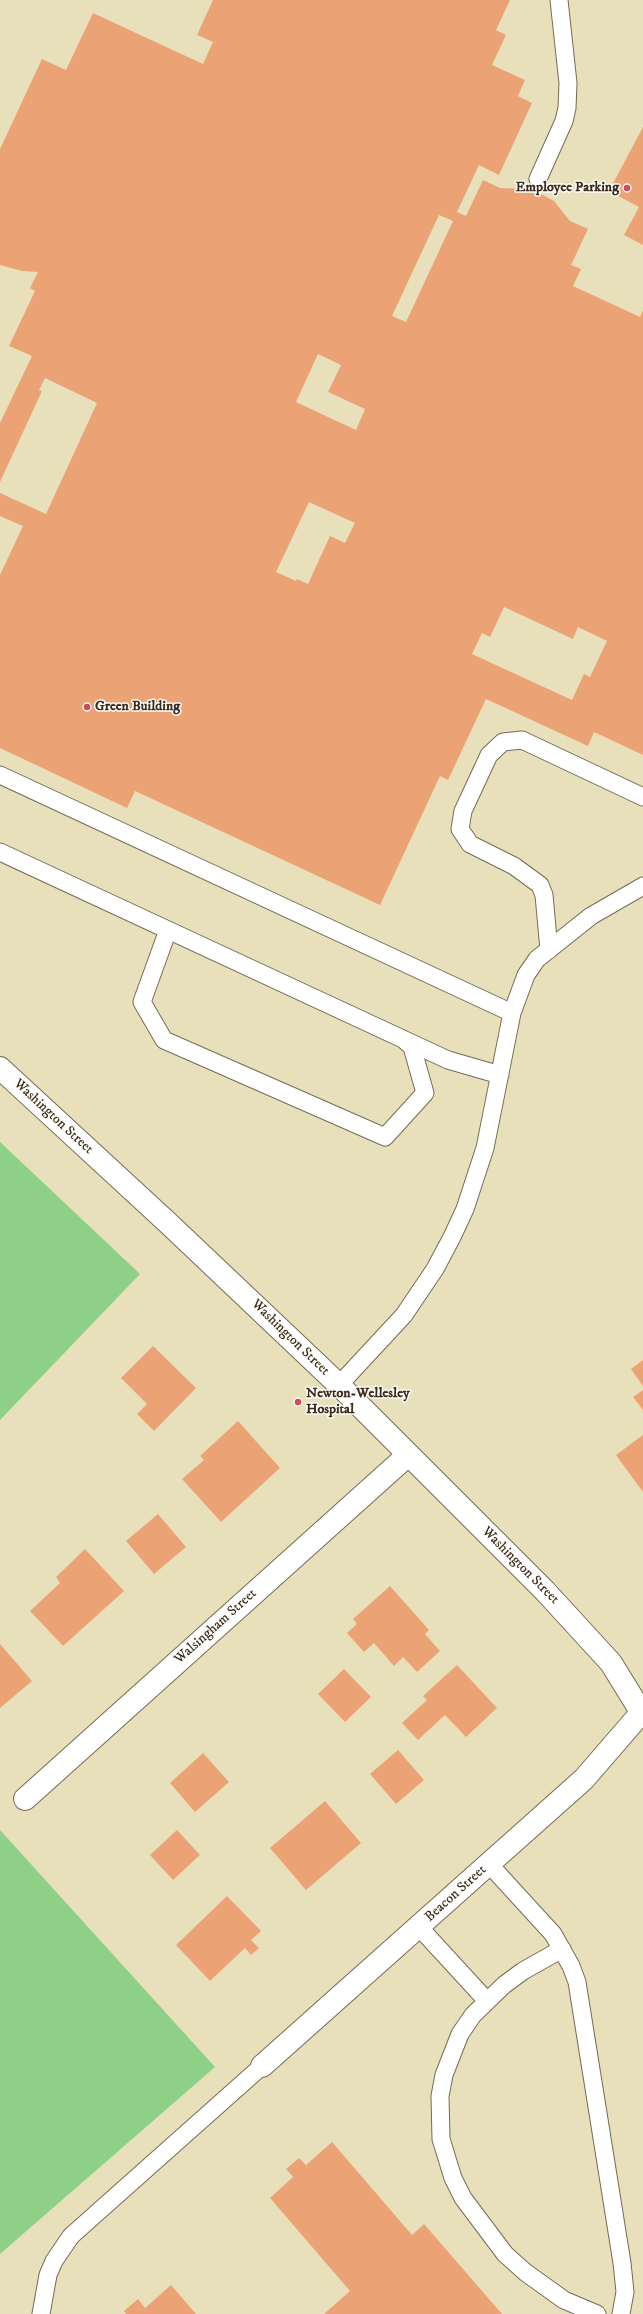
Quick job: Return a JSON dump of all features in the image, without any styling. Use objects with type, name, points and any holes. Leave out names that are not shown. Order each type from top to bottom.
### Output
[{"type":"street","name":"Washington Street","points":[[0,1068],[167,1222],[339,1385],[602,1652],[618,1672],[642,1718]]},
{"type":"street","name":"Walsingham Street","points":[[25,1799],[408,1455]]},
{"type":"street","name":"Beacon Street","points":[[262,2066],[584,1779],[642,1718]]},
{"type":"lane","points":[[538,179],[564,121],[567,108],[568,83],[559,0]]},
{"type":"lane","points":[[549,950],[544,895],[540,885],[514,866],[470,844],[460,829],[463,811],[489,755],[503,742],[522,740],[643,797]]},
{"type":"lane","points":[[0,775],[512,1013]]},
{"type":"lane","points":[[0,852],[448,1060],[500,1075]]},
{"type":"lane","points":[[339,1385],[404,1315],[435,1269],[465,1209],[485,1148],[512,1013],[526,975],[537,959],[591,916],[643,886]]},
{"type":"lane","points":[[168,930],[142,1002],[164,1040],[385,1137],[425,1093],[412,1048],[401,1038]]},
{"type":"lane","points":[[489,1864],[542,1921],[562,1949],[575,1977],[580,1999],[622,2263],[625,2292],[622,2314]]},
{"type":"lane","points":[[419,1927],[487,2001]]},
{"type":"lane","points":[[562,1949],[523,1971],[487,2001],[460,2034],[444,2075],[440,2096],[441,2140],[453,2178],[474,2215],[505,2254],[525,2272],[564,2300],[597,2314]]},
{"type":"lane","points":[[41,2314],[48,2275],[54,2261],[71,2236],[262,2066]]},
{"type":"green space","points":[[0,1142],[140,1274],[0,1420]]},
{"type":"green space","points":[[0,1830],[215,2067],[0,2254]]},
{"type":"building","points":[[213,0],[510,0],[496,30],[506,35],[492,65],[525,80],[518,96],[532,103],[499,175],[479,165],[457,212],[466,216],[483,180],[500,188],[527,189],[541,194],[554,201],[570,221],[588,229],[571,265],[581,269],[573,286],[640,317],[643,310],[643,755],[594,732],[588,746],[486,699],[448,780],[440,776],[380,905],[135,791],[127,808],[0,748],[0,575],[23,526],[0,516],[0,493],[46,514],[97,403],[45,378],[39,390],[42,391],[0,482],[0,423],[32,356],[9,346],[35,291],[30,288],[38,272],[22,271],[0,265],[0,149],[42,59],[66,70],[93,13],[203,64],[213,42],[197,35]],"holes":[[[439,215],[453,221],[406,322],[392,316]],[[318,354],[341,365],[328,392],[365,409],[356,430],[296,402]],[[309,502],[355,523],[345,543],[330,536],[308,584],[297,579],[296,581],[276,572]],[[504,607],[573,639],[578,627],[607,641],[590,677],[584,674],[572,700],[472,654],[482,633],[490,637]]]},
{"type":"building","name":"Employee Parking","points":[[643,127],[643,245],[624,235],[639,207],[609,191]]},
{"type":"building","points":[[153,1346],[196,1388],[154,1431],[137,1414],[147,1404],[121,1378]]},
{"type":"building","points":[[643,1360],[643,1386],[631,1369]]},
{"type":"building","points":[[643,1390],[643,1410],[633,1397]]},
{"type":"building","points":[[238,1421],[280,1468],[221,1522],[182,1479],[204,1460],[200,1456]]},
{"type":"building","points":[[643,1435],[643,1492],[616,1455]]},
{"type":"building","points":[[158,1514],[186,1547],[154,1574],[126,1541]]},
{"type":"building","points":[[85,1549],[124,1591],[63,1646],[30,1611],[60,1583],[56,1577]]},
{"type":"building","points":[[390,1586],[429,1630],[425,1634],[440,1651],[417,1672],[403,1657],[394,1666],[374,1643],[364,1652],[347,1633],[357,1624],[353,1619]]},
{"type":"building","points":[[0,1644],[32,1681],[0,1708]]},
{"type":"building","points":[[457,1665],[497,1708],[466,1737],[445,1715],[418,1740],[402,1723],[427,1700],[423,1696]]},
{"type":"building","points":[[344,1669],[371,1697],[345,1722],[318,1694]]},
{"type":"building","points":[[398,1750],[424,1780],[396,1804],[370,1774]]},
{"type":"building","points":[[203,1753],[229,1782],[195,1812],[170,1783]]},
{"type":"building","points":[[325,1801],[361,1843],[306,1890],[270,1848]]},
{"type":"building","points":[[177,1830],[200,1855],[173,1880],[150,1855]]},
{"type":"building","points":[[227,1896],[261,1931],[251,1940],[259,1948],[251,1955],[245,1948],[210,1981],[176,1945]]},
{"type":"building","points":[[332,2142],[412,2235],[424,2224],[502,2314],[324,2314],[350,2291],[270,2198],[293,2177],[286,2169],[299,2158],[306,2165]]},
{"type":"building","points":[[171,2285],[196,2314],[126,2314],[124,2311],[138,2299],[145,2308]]},
{"type":"place","name":"Employee Parking","points":[[627,188]]},
{"type":"place","name":"Green Building","points":[[87,707]]},
{"type":"place","name":"Newton-Wellesley Hospital","points":[[298,1402]]}]
